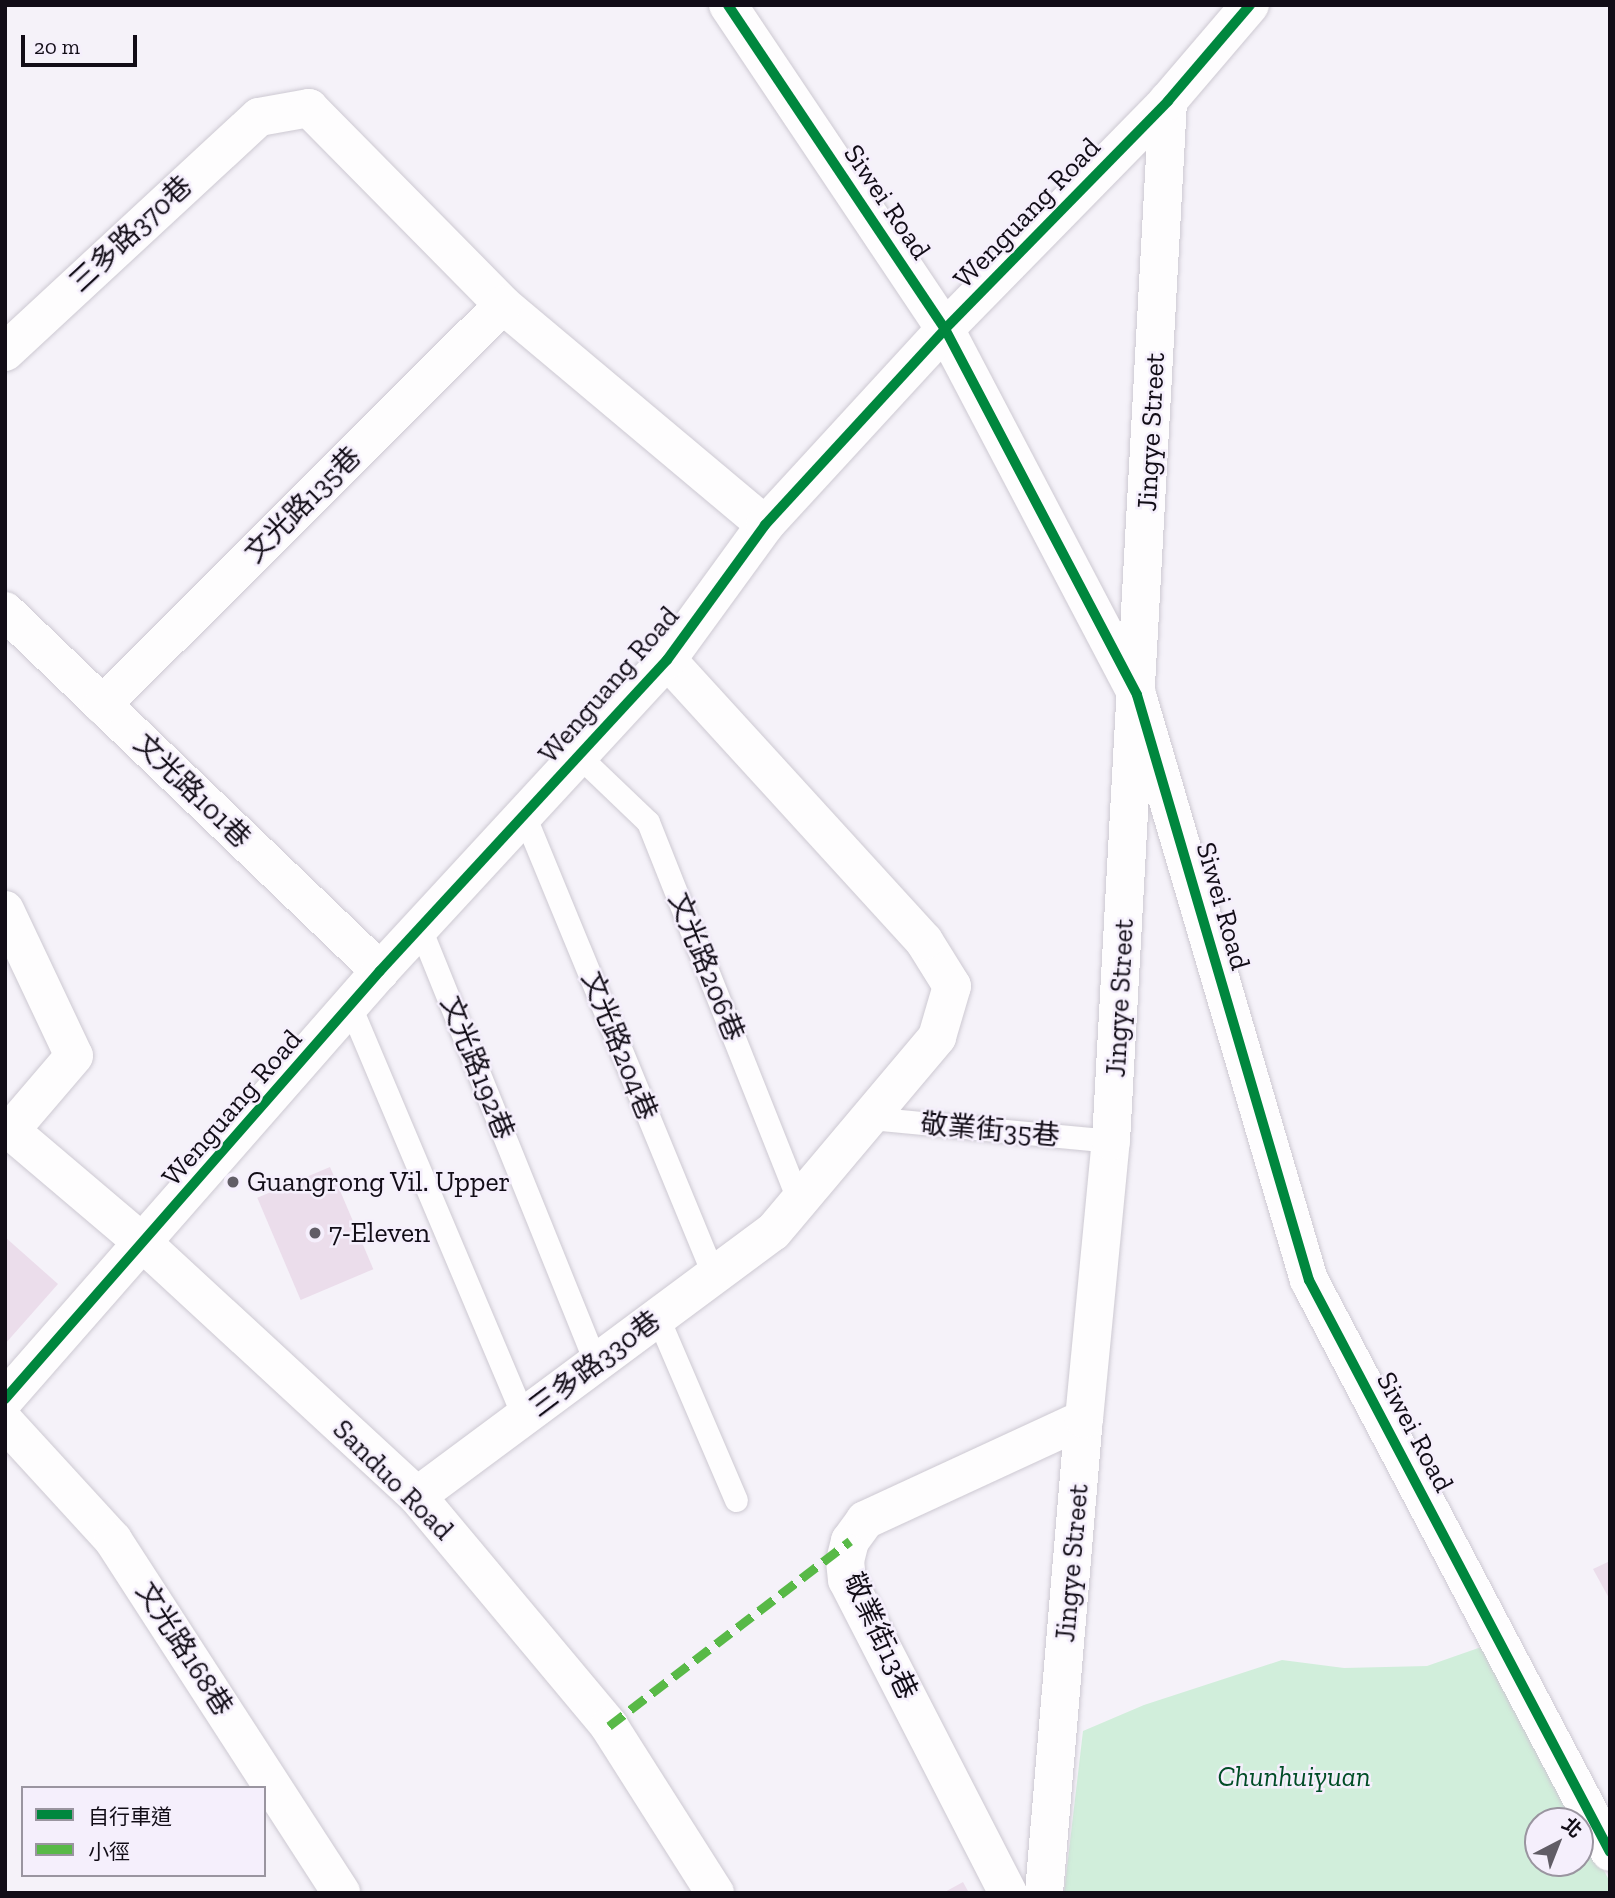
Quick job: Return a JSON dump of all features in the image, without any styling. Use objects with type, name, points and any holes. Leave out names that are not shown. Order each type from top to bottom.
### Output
[{"type":"street","name":"Siwei Road","points":[[728,5],[945,329],[1137,695],[1309,1280],[1610,1852]]},
{"type":"street","name":"Wenguang Road","points":[[5,1399],[144,1244],[380,971],[667,660],[765,525],[945,329],[1168,101],[1250,5]]},
{"type":"street","name":"Jingye Street","points":[[1044,1893],[1084,1419],[1111,1141],[1168,101]]},
{"type":"street","name":"三多路370巷","points":[[5,352],[258,117],[309,108],[503,305]]},
{"type":"street","points":[[503,305],[765,525]]},
{"type":"street","name":"文光路135巷","points":[[102,705],[503,305]]},
{"type":"street","name":"文光路101巷","points":[[5,611],[380,971]]},
{"type":"street","name":"三多路330巷","points":[[417,1496],[774,1232],[937,1037],[952,986],[924,941],[667,660]]},
{"type":"street","points":[[5,910],[74,1056],[8,1129]]},
{"type":"street","name":"Sanduo Road","points":[[8,1129],[144,1244],[417,1496],[608,1726],[710,1891]]},
{"type":"street","name":"敬業街13巷","points":[[1008,1893],[847,1580],[845,1561],[850,1541],[865,1520],[1084,1419]]},
{"type":"street","name":"文光路168巷","points":[[5,1422],[113,1540],[341,1893]]},
{"type":"lane","name":"文光路206巷","points":[[579,756],[648,822],[799,1202]]},
{"type":"lane","name":"文光路204巷","points":[[524,816],[714,1276]]},
{"type":"lane","name":"文光路192巷","points":[[420,928],[596,1363]]},
{"type":"lane","points":[[350,1006],[524,1417]]},
{"type":"lane","name":"敬業街35巷","points":[[869,1118],[1111,1141]]},
{"type":"lane","points":[[658,1318],[736,1500]]},
{"type":"green space","name":"Chunhuiyuan","points":[[1487,1645],[1571,1807],[1524,1807],[1524,1877],[1594,1877],[1594,1852],[1610,1882],[1610,1893],[1064,1893],[1083,1731],[1144,1705],[1282,1660],[1344,1668],[1427,1666]]},
{"type":"building","name":"7-Eleven","points":[[330,1167],[373,1269],[301,1300],[257,1198]]},
{"type":"building","points":[[5,1237],[58,1284],[5,1344]]},
{"type":"building","points":[[1610,1561],[1610,1600],[1593,1569]]},
{"type":"building","points":[[963,1882],[969,1893],[943,1893]]},
{"type":"marked path","points":[[609,1726],[850,1541]]},
{"type":"cycle path","points":[[728,5],[945,329],[1137,695],[1309,1280],[1610,1852]]},
{"type":"cycle path","points":[[5,1399],[380,971],[667,660],[765,525],[945,329],[1168,101],[1250,5]]},
{"type":"place","name":"Guangrong Vil. Upper","points":[[233,1182]]},
{"type":"place","name":"7-Eleven","points":[[315,1233]]}]
